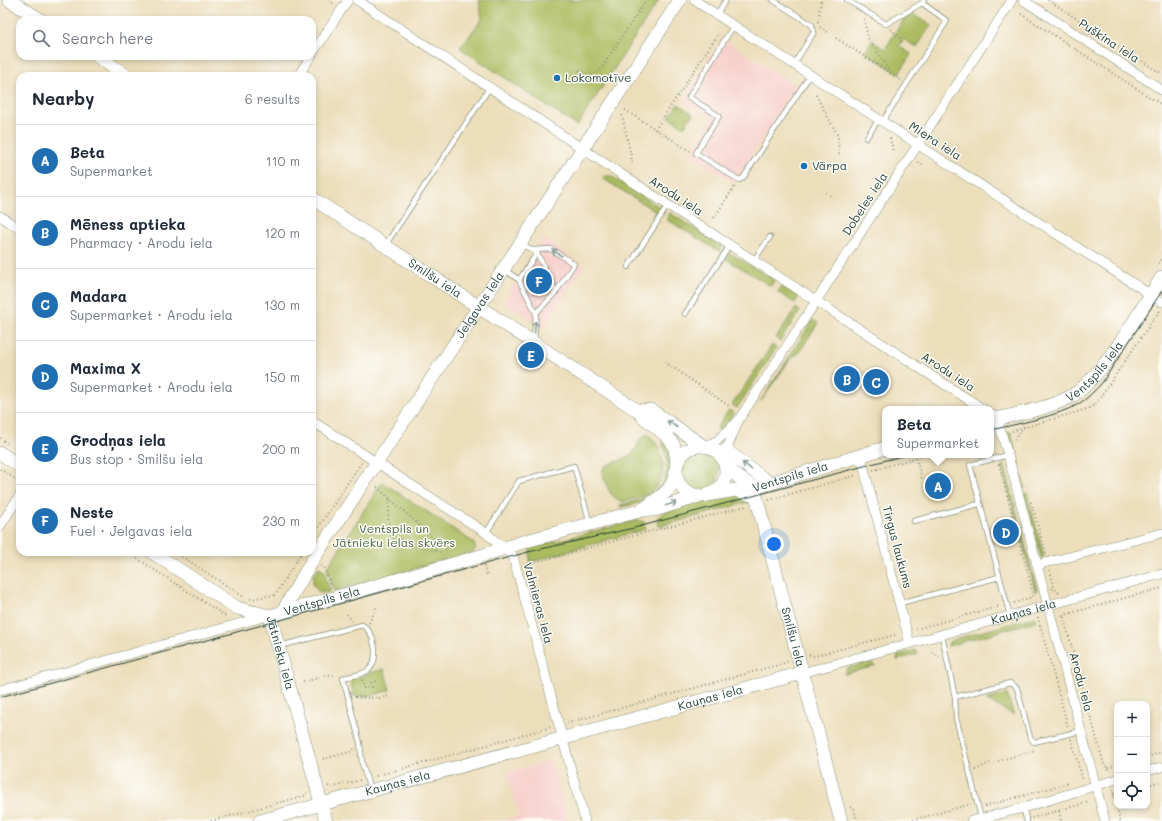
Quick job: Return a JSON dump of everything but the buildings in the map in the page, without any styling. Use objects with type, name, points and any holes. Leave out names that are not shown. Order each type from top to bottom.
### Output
[{"type":"street","points":[[9,0],[35,16]]},
{"type":"street","points":[[316,49],[348,0]]},
{"type":"street","name":"Arodu iela","points":[[357,0],[668,205],[978,406]]},
{"type":"street","name":"Jelgavas iela","points":[[316,555],[680,0]]},
{"type":"street","name":"Miera iela","points":[[694,0],[1162,302]]},
{"type":"street","name":"Dobeles iela","points":[[738,421],[1012,0]]},
{"type":"street","name":"Puškina iela","points":[[1023,0],[1162,90]]},
{"type":"street","points":[[103,60],[121,72]]},
{"type":"street","points":[[301,72],[309,60]]},
{"type":"street","name":"Smilšu iela","points":[[316,201],[638,411],[674,445],[676,468]]},
{"type":"street","points":[[0,216],[16,226]]},
{"type":"street","name":"Ventspils iela","points":[[994,417],[1050,404],[1070,397],[1086,385],[1107,360],[1162,277]]},
{"type":"street","name":"Smilšu iela","points":[[638,411],[651,410],[704,446]]},
{"type":"street","name":"Arodu iela","points":[[994,420],[1008,455],[1105,821]]},
{"type":"street","points":[[738,421],[718,440],[704,446],[686,450],[676,468],[681,486],[686,491],[706,495],[736,490],[756,497]]},
{"type":"street","points":[[706,495],[719,489],[724,482],[726,474],[725,458],[738,421]]},
{"type":"street","name":"Valmieras iela","points":[[316,424],[486,533],[513,556],[585,821]]},
{"type":"street","points":[[704,446],[717,451],[725,458],[769,483]]},
{"type":"street","name":"Ventspils iela","points":[[725,458],[737,476],[756,497],[769,483],[861,457],[882,449]]},
{"type":"street","points":[[0,453],[16,463]]},
{"type":"street","name":"Tirgus laukums","points":[[861,457],[910,644]]},
{"type":"street","name":"Ventspils iela","points":[[643,510],[667,492],[674,483],[676,468]]},
{"type":"street","name":"Ventspils iela","points":[[0,690],[270,616],[283,611],[590,524],[643,510],[654,510],[706,495]]},
{"type":"street","name":"Smilšu iela","points":[[756,497],[841,821]]},
{"type":"street","points":[[0,526],[16,501]]},
{"type":"street","points":[[1037,565],[1162,533]]},
{"type":"street","name":"Jātnieku iela","points":[[158,556],[237,608],[270,616],[326,821]]},
{"type":"street","name":"Jelgavas iela","points":[[283,611],[315,556]]},
{"type":"street","name":"Kauņas iela","points":[[260,821],[274,819],[563,738],[942,636],[1162,574]]},
{"type":"street","points":[[1150,770],[1162,767]]},
{"type":"street","points":[[971,821],[1085,790],[1113,777]]},
{"type":"lane","points":[[717,14],[726,0]]},
{"type":"lane","points":[[773,0],[812,25],[814,32],[794,64]]},
{"type":"lane","points":[[847,0],[886,24],[923,2],[947,21],[907,84],[866,138]]},
{"type":"lane","points":[[734,26],[689,97],[719,116],[696,153],[739,180],[743,178],[810,75]]},
{"type":"lane","points":[[385,246],[490,87]]},
{"type":"lane","points":[[628,267],[668,205]]},
{"type":"lane","points":[[754,260],[770,237]]},
{"type":"lane","points":[[521,243],[535,252],[544,267]]},
{"type":"lane","points":[[685,314],[730,245]]},
{"type":"lane","points":[[519,280],[535,252],[551,249],[574,264],[556,292],[536,313]]},
{"type":"lane","points":[[504,269],[519,280],[536,313],[534,342]]},
{"type":"lane","points":[[549,277],[556,292]]},
{"type":"lane","points":[[994,458],[1008,455]]},
{"type":"lane","points":[[994,458],[970,465],[979,504],[1010,617]]},
{"type":"lane","points":[[486,533],[519,481],[574,466],[590,524]]},
{"type":"lane","points":[[914,521],[979,504]]},
{"type":"lane","points":[[900,603],[999,577]]},
{"type":"lane","points":[[278,647],[362,625],[370,632],[376,657],[373,665],[367,671],[343,678],[360,743],[370,792]]},
{"type":"lane","points":[[942,636],[955,697],[956,718],[981,818]]},
{"type":"lane","points":[[955,697],[1010,683],[1017,688],[1030,738],[1034,742],[1082,731]]},
{"type":"lane","points":[[1023,808],[1027,821]]},
{"type":"path","points":[[328,0],[337,5]]},
{"type":"path","points":[[579,70],[586,75],[593,76],[599,72],[646,0]]},
{"type":"path","points":[[821,0],[817,25],[829,33]]},
{"type":"path","points":[[1048,0],[1162,74]]},
{"type":"path","points":[[1021,14],[1162,105]]},
{"type":"path","points":[[864,15],[868,38],[892,74]]},
{"type":"path","points":[[886,24],[901,39],[902,43]]},
{"type":"path","points":[[655,130],[719,33]]},
{"type":"path","points":[[836,38],[907,84]]},
{"type":"path","points":[[816,95],[838,136],[839,155]]},
{"type":"path","points":[[625,110],[655,130],[696,153]]},
{"type":"path","points":[[622,115],[633,165]]},
{"type":"path","points":[[934,137],[939,140]]},
{"type":"path","points":[[892,146],[893,157]]},
{"type":"path","points":[[918,162],[923,165]]},
{"type":"path","points":[[714,218],[739,180]]},
{"type":"path","points":[[826,193],[831,196]]},
{"type":"path","points":[[665,362],[729,406]]},
{"type":"path","points":[[1014,440],[1024,426]]},
{"type":"path","points":[[807,655],[814,656],[1032,597],[1035,593],[997,457]]},
{"type":"path","points":[[521,566],[756,497],[865,473],[916,458],[922,479]]},
{"type":"path","points":[[316,531],[362,461]]},
{"type":"path","points":[[0,469],[16,479]]},
{"type":"path","points":[[377,487],[448,551]]},
{"type":"path","points":[[390,499],[388,521],[393,538],[443,553]]},
{"type":"path","points":[[133,556],[230,619]]},
{"type":"path","points":[[181,556],[248,599],[275,595],[299,556]]},
{"type":"path","points":[[483,561],[487,576]]},
{"type":"path","points":[[320,565],[324,567],[334,597]]},
{"type":"path","points":[[1058,616],[1162,588]]},
{"type":"path","points":[[367,628],[377,606]]},
{"type":"path","points":[[1063,615],[1104,765],[1108,768],[1113,777]]},
{"type":"path","points":[[1038,617],[1084,784]]},
{"type":"path","points":[[566,723],[785,663],[788,660]]},
{"type":"path","points":[[361,673],[364,688],[372,686],[371,682],[376,681]]},
{"type":"path","points":[[325,676],[336,675],[343,678]]},
{"type":"path","points":[[303,682],[319,678]]},
{"type":"path","points":[[348,696],[381,698],[389,696]]},
{"type":"path","points":[[324,787],[333,787],[553,727]]},
{"type":"path","points":[[324,759],[350,752],[360,743]]},
{"type":"path","points":[[1150,756],[1162,752]]},
{"type":"path","points":[[971,771],[990,763]]},
{"type":"path","points":[[1108,768],[1114,766]]},
{"type":"path","points":[[909,821],[976,802],[982,807],[1075,781]]},
{"type":"path","points":[[1150,784],[1162,781]]},
{"type":"path","points":[[1113,788],[1113,795],[1120,821]]},
{"type":"path","points":[[211,821],[304,796],[310,791]]},
{"type":"path","points":[[1027,821],[1089,802]]},
{"type":"path","points":[[850,807],[854,809],[857,821]]},
{"type":"path","points":[[1059,811],[1061,821]]},
{"type":"shaded area","points":[[722,38],[797,87],[734,183],[690,154],[712,119],[683,101]]},
{"type":"shaded area","points":[[543,239],[584,266],[543,328],[503,301]]},
{"type":"shaded area","points":[[551,760],[568,821],[503,821],[520,816],[506,773]]},
{"type":"green space","name":"Lokomotīve","points":[[479,0],[659,0],[577,126],[460,48],[482,19]]},
{"type":"green space","points":[[913,14],[931,25],[917,47],[903,39],[899,46],[911,54],[899,74],[865,52],[872,41],[885,49],[904,19]]},
{"type":"green space","points":[[678,104],[693,114],[684,127],[669,117]]},
{"type":"green space","points":[[605,176],[611,176],[661,208],[658,213],[602,178]]},
{"type":"green space","points":[[670,213],[723,247],[720,252],[666,219]]},
{"type":"green space","points":[[730,253],[774,280],[771,286],[726,259]]},
{"type":"green space","points":[[782,286],[798,297],[795,303],[778,292]]},
{"type":"green space","points":[[796,308],[800,311],[780,341],[776,338]]},
{"type":"green space","points":[[813,320],[818,323],[798,354],[791,358],[761,401]]},
{"type":"green space","points":[[772,345],[776,348],[737,408],[732,405]]},
{"type":"green space","points":[[729,410],[734,413],[720,432],[717,427]]},
{"type":"green space","points":[[1011,432],[1025,488],[1023,489],[1007,433]]},
{"type":"green space","points":[[647,434],[658,447],[662,456],[663,473],[660,481],[655,488],[647,494],[620,502],[610,493],[602,473],[604,467],[624,459],[631,454],[642,438]]},
{"type":"green space","points":[[663,439],[670,453],[670,482],[647,501],[621,507],[620,505],[638,500],[654,493],[660,487],[667,471],[667,460]]},
{"type":"green space","points":[[701,454],[714,459],[719,472],[714,485],[701,490],[688,485],[683,472],[688,459]]},
{"type":"green space","points":[[1004,464],[1037,590],[1035,590],[1002,466]]},
{"type":"green space","name":"Ventspils un Jātnieku ielas skvērs","points":[[382,482],[473,542],[476,549],[472,553],[334,591],[327,568]]},
{"type":"green space","points":[[1027,493],[1044,557],[1041,558],[1024,494]]},
{"type":"green space","points":[[735,495],[743,497],[748,502],[658,526],[658,517],[663,513],[695,502],[703,503],[723,496]]},
{"type":"green space","points":[[637,520],[644,522],[646,529],[530,562],[530,548]]},
{"type":"green space","points":[[319,567],[324,570],[330,592],[320,593],[313,585],[313,576]]},
{"type":"green space","points":[[1035,617],[1036,621],[948,646],[949,642],[959,638]]},
{"type":"green space","points":[[915,650],[918,654],[897,660],[898,655]]},
{"type":"green space","points":[[871,662],[875,666],[844,674],[847,668]]},
{"type":"green space","points":[[384,669],[390,690],[369,696],[354,696],[350,679]]},
{"type":"green space","points":[[1007,694],[1014,715],[986,700]]},
{"type":"tram line","points":[[994,429],[1062,412],[1086,399],[1102,383],[1162,291]]},
{"type":"tram line","points":[[0,697],[528,552],[638,527],[894,458]]},
{"type":"place","name":"Lokomotīve","points":[[557,78]]},
{"type":"place","name":"Vārpa","points":[[804,166]]},
{"type":"place","name":"Neste","points":[[539,281]]},
{"type":"place","name":"Grodņas iela","points":[[531,355]]},
{"type":"place","name":"Mēness aptieka","points":[[847,379]]},
{"type":"place","name":"Madara","points":[[876,382]]},
{"type":"place","name":"Beta","points":[[938,486]]},
{"type":"place","name":"Maxima X","points":[[1006,532]]}]
